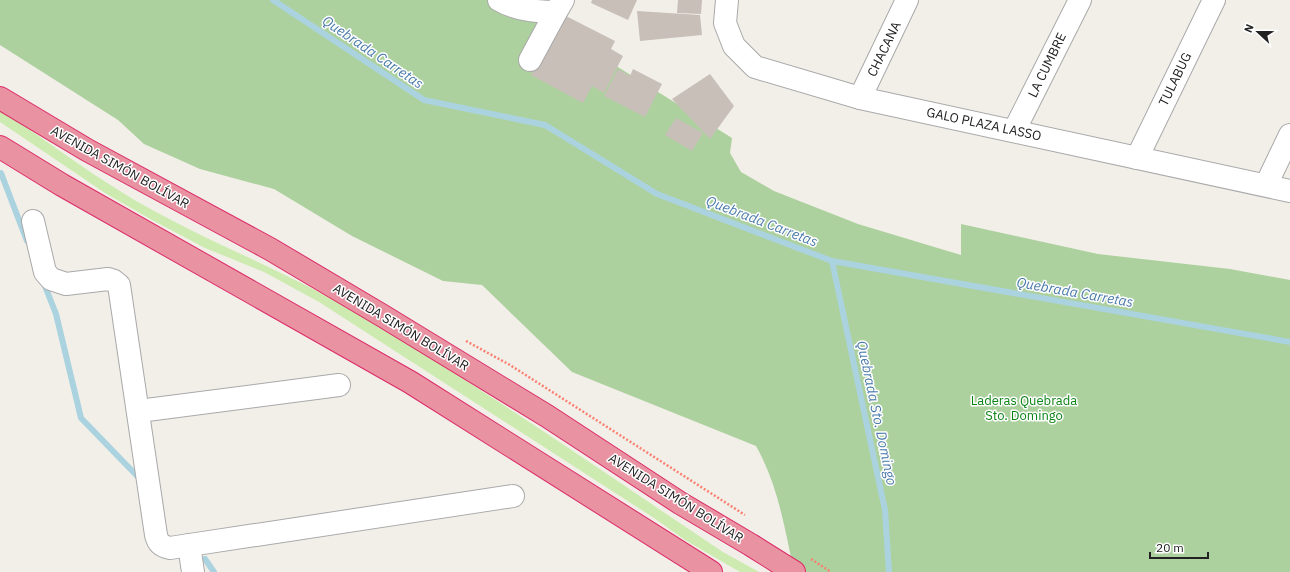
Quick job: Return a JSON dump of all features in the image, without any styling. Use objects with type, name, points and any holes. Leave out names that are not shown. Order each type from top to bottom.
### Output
[{"type":"highway","name":"AVENIDA SIMÓN BOLÍVAR","points":[[0,98],[87,150],[270,249],[383,316],[547,416],[680,504],[794,572]]},
{"type":"highway","points":[[0,147],[62,185],[410,382],[711,572]]},
{"type":"street","points":[[499,0],[507,5],[538,12],[560,6]]},
{"type":"street","name":"GALO PLAZA LASSO","points":[[727,0],[725,23],[734,46],[755,67],[860,98],[1290,191]]},
{"type":"street","name":"CHACANA","points":[[860,98],[907,0]]},
{"type":"street","name":"LA CUMBRE","points":[[1014,131],[1080,0]]},
{"type":"street","name":"TULABUG","points":[[1136,158],[1214,0]]},
{"type":"street","points":[[530,60],[560,6]]},
{"type":"street","points":[[1266,185],[1290,135]]},
{"type":"street","points":[[34,221],[45,272],[51,279],[66,284],[108,279],[119,285],[158,542],[163,546],[170,548],[513,496]]},
{"type":"street","points":[[139,411],[339,384]]},
{"type":"street","points":[[189,545],[193,572]]},
{"type":"green space","name":"Laderas Quebrada Sto. Domingo","points":[[0,0],[525,0],[613,64],[732,138],[730,153],[741,172],[774,191],[858,224],[961,255],[961,224],[1098,254],[1230,269],[1290,280],[1290,572],[794,572],[780,508],[770,476],[756,446],[572,372],[482,285],[443,281],[352,236],[274,189],[200,169],[144,144],[118,120],[0,45]]},
{"type":"green space","points":[[0,109],[77,163],[136,201],[180,225],[303,284],[351,310],[399,339],[539,428],[723,552],[759,572],[740,572],[685,540],[654,518],[319,302],[264,272],[205,248],[105,193],[0,122]]},
{"type":"building","points":[[592,0],[637,0],[628,20],[591,3]]},
{"type":"building","points":[[678,0],[702,0],[701,14],[677,13]]},
{"type":"building","points":[[637,11],[700,15],[702,35],[640,41]]},
{"type":"building","points":[[562,14],[615,41],[611,49],[623,56],[604,93],[592,86],[583,103],[531,75]]},
{"type":"building","points":[[618,69],[630,76],[633,69],[662,84],[645,117],[604,96]]},
{"type":"building","points":[[710,74],[734,106],[710,139],[672,99]]},
{"type":"building","points":[[676,118],[703,133],[692,151],[665,135]]},
{"type":"waterway","name":"Quebrada Carretas","points":[[273,0],[424,100],[545,125],[657,194],[832,261],[1290,342]]},
{"type":"waterway","points":[[1,173],[27,241]]},
{"type":"waterway","name":"Quebrada Sto. Domingo","points":[[832,261],[885,510],[889,572]]},
{"type":"waterway","points":[[43,281],[56,314],[81,418],[141,480]]},
{"type":"waterway","points":[[205,559],[214,572]]}]
